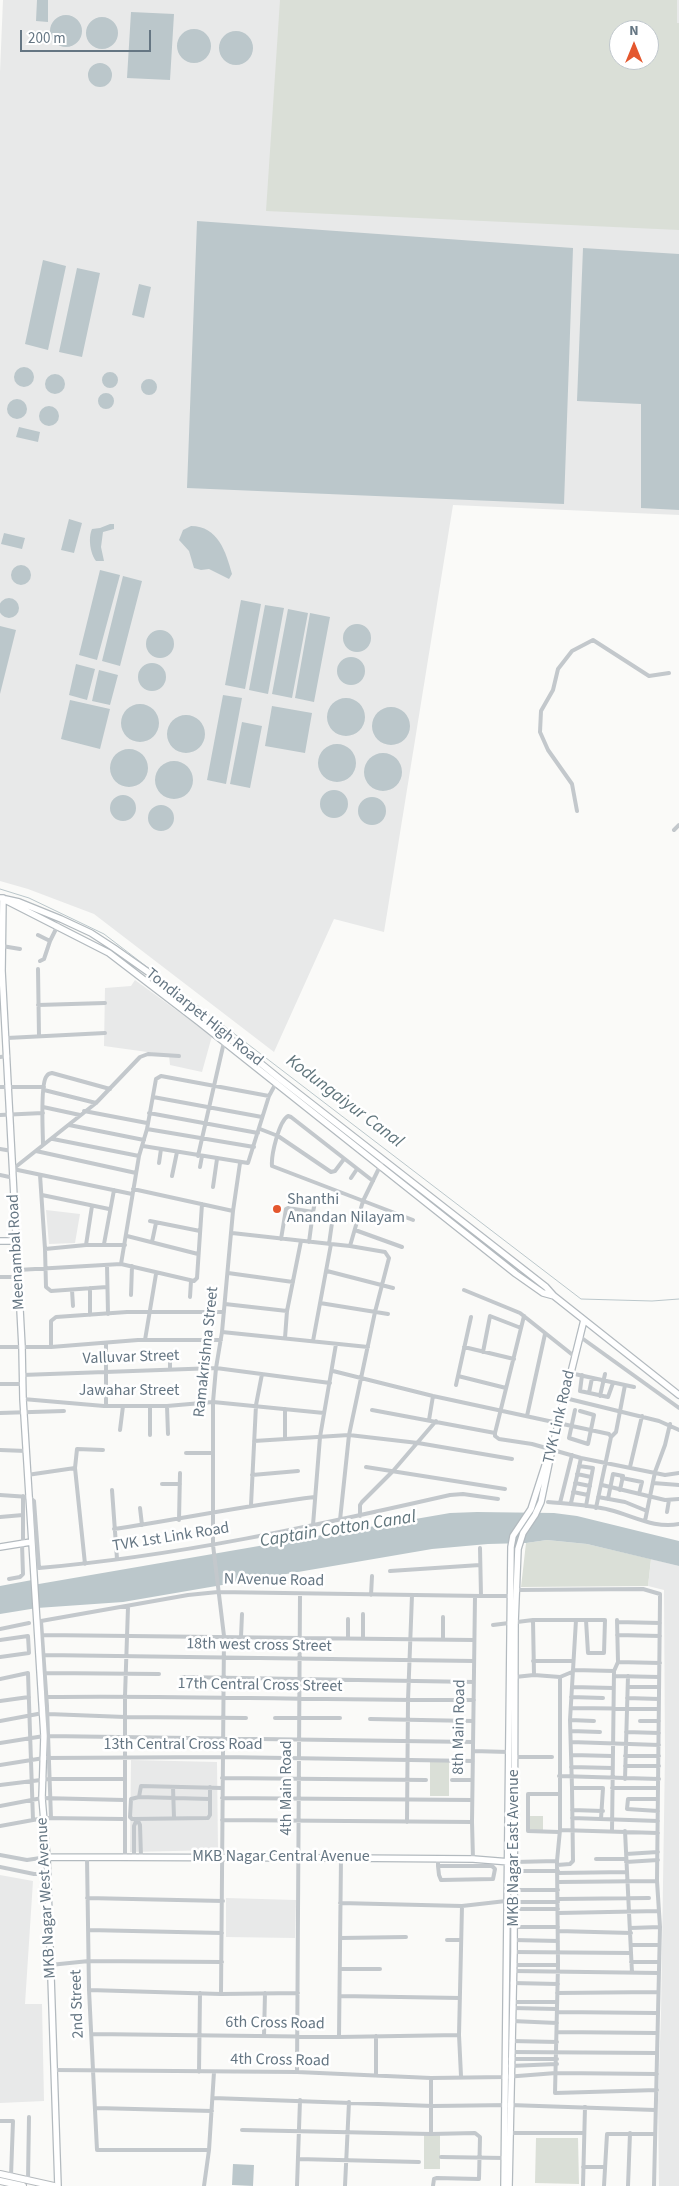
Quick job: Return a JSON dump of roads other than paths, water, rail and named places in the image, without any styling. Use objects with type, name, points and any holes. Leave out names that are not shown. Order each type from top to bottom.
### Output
[{"type":"main road","name":"Tondiarpet High Road","points":[[1,901],[58,925],[109,954],[546,1287],[554,1296],[679,1395]]},
{"type":"main road","name":"Tondiarpet High Road","points":[[1,901],[19,902],[102,940],[162,983],[381,1163]]},
{"type":"main road","name":"Meenambal Road","points":[[1,901],[3,1026],[7,1038],[8,1056],[8,1088],[22,1347],[27,1475],[26,1497],[35,1610]]},
{"type":"main road","points":[[0,1241],[17,1241]]},
{"type":"main road","name":"TVK Link Road","points":[[535,1515],[541,1502],[584,1320]]},
{"type":"main road","points":[[512,1624],[510,1596],[513,1536],[528,1514],[545,1461],[552,1449]]},
{"type":"main road","name":"MKB Nagar East Avenue","points":[[508,2077],[506,1901],[512,1624],[518,1549],[523,1533],[535,1515]]},
{"type":"main road","points":[[0,1547],[31,1542]]},
{"type":"main road","name":"MKB Nagar West Avenue","points":[[35,1610],[46,1736],[46,1798],[44,1818],[48,1874],[56,2186]]},
{"type":"main road","name":"MKB Nagar East Avenue","points":[[508,2077],[514,1952],[515,1678],[512,1624]]},
{"type":"main road","name":"MKB Nagar Central Avenue","points":[[47,1857],[222,1856],[473,1859],[514,1862]]},
{"type":"main road","points":[[508,2077],[507,2133],[509,2186]]},
{"type":"main road","points":[[504,2186],[504,2158],[507,2133]]},
{"type":"main road","points":[[0,2174],[56,2186]]},
{"type":"main road","points":[[0,2181],[23,2186]]},
{"type":"street","points":[[577,811],[572,784],[548,750],[540,732],[541,711],[553,690],[558,669],[572,651],[593,640],[650,676],[669,673]]},
{"type":"street","points":[[674,830],[679,824]]},
{"type":"street","points":[[40,961],[44,959],[58,925]]},
{"type":"street","points":[[38,935],[50,941]]},
{"type":"street","points":[[2,946],[20,950]]},
{"type":"street","points":[[38,969],[39,1036]]},
{"type":"street","points":[[38,1005],[105,1003]]},
{"type":"street","points":[[7,1038],[105,1033]]},
{"type":"street","points":[[200,1167],[202,1138],[224,1042]]},
{"type":"street","points":[[13,1169],[96,1103],[144,1055],[179,1056]]},
{"type":"street","points":[[0,1057],[8,1056]]},
{"type":"street","points":[[43,1145],[44,1088],[45,1079],[48,1074],[52,1073],[110,1089]]},
{"type":"street","points":[[121,1264],[139,1156],[147,1129],[157,1078],[161,1076],[269,1096]]},
{"type":"street","points":[[143,1146],[248,1163],[269,1096],[276,1083]]},
{"type":"street","points":[[0,1087],[44,1088],[96,1103]]},
{"type":"street","points":[[153,1096],[262,1117]]},
{"type":"street","points":[[43,1107],[80,1115]]},
{"type":"street","points":[[84,1111],[147,1124]]},
{"type":"street","points":[[0,1115],[43,1113]]},
{"type":"street","points":[[149,1113],[205,1124],[259,1131],[278,1136],[331,1172],[335,1171],[344,1159]]},
{"type":"street","points":[[373,1181],[291,1117],[288,1116],[284,1119],[278,1136],[272,1166],[413,1220]]},
{"type":"street","points":[[70,1125],[144,1140]]},
{"type":"street","points":[[147,1129],[254,1147]]},
{"type":"street","points":[[53,1139],[139,1156]]},
{"type":"street","points":[[0,1149],[12,1151]]},
{"type":"street","points":[[159,1162],[161,1149]]},
{"type":"street","points":[[36,1151],[136,1173]]},
{"type":"street","points":[[172,1176],[177,1152]]},
{"type":"street","points":[[212,1188],[217,1159]]},
{"type":"street","name":"Ramakrishna Street","points":[[221,1994],[224,1636],[218,1592],[212,1514],[212,1402],[222,1332],[233,1211],[240,1163]]},
{"type":"street","points":[[350,1246],[363,1201],[381,1163]]},
{"type":"street","points":[[351,1178],[356,1168]]},
{"type":"street","points":[[13,1169],[114,1190],[202,1204],[233,1211]]},
{"type":"street","points":[[0,1175],[14,1178]]},
{"type":"street","points":[[40,1175],[46,1249],[45,1269],[48,1290],[107,1287]]},
{"type":"street","points":[[104,1244],[114,1190]]},
{"type":"street","points":[[42,1195],[109,1209]]},
{"type":"street","points":[[309,1242],[315,1202]]},
{"type":"street","points":[[18,1270],[121,1264],[156,1274],[194,1281],[197,1278],[202,1204]]},
{"type":"street","points":[[86,1245],[92,1206]]},
{"type":"street","points":[[281,1239],[287,1208],[313,1212]]},
{"type":"street","points":[[312,1341],[327,1271],[333,1216]]},
{"type":"street","points":[[150,1221],[200,1232]]},
{"type":"street","points":[[152,1242],[156,1223]]},
{"type":"street","points":[[355,1230],[402,1247]]},
{"type":"street","points":[[232,1233],[350,1246],[388,1254],[349,1435],[340,1520]]},
{"type":"street","points":[[126,1236],[198,1254]]},
{"type":"street","points":[[285,1338],[287,1311],[301,1241]]},
{"type":"street","points":[[46,1249],[104,1244],[125,1245]]},
{"type":"street","points":[[108,1265],[108,1314]]},
{"type":"street","points":[[131,1295],[132,1266]]},
{"type":"street","points":[[327,1271],[393,1288]]},
{"type":"street","points":[[145,1340],[156,1274]]},
{"type":"street","points":[[228,1274],[293,1282]]},
{"type":"street","points":[[0,1277],[18,1278]]},
{"type":"street","points":[[190,1297],[191,1281]]},
{"type":"street","points":[[90,1288],[90,1315]]},
{"type":"street","points":[[72,1290],[73,1306]]},
{"type":"street","points":[[464,1290],[524,1316],[574,1356]]},
{"type":"street","points":[[320,1303],[388,1314]]},
{"type":"street","points":[[225,1304],[287,1311]]},
{"type":"street","points":[[51,1347],[51,1321],[53,1318],[108,1314],[224,1312]]},
{"type":"street","points":[[483,1352],[490,1316],[521,1328]]},
{"type":"street","points":[[524,1316],[495,1436],[499,1439],[552,1449],[581,1458],[665,1475],[679,1473]]},
{"type":"street","points":[[456,1385],[471,1318]]},
{"type":"street","points":[[222,1332],[368,1347]]},
{"type":"street","points":[[527,1416],[546,1334]]},
{"type":"street","points":[[579,1336],[679,1408]]},
{"type":"street","points":[[0,1347],[51,1347],[145,1340],[220,1340]]},
{"type":"street","points":[[106,1343],[106,1406]]},
{"type":"street","points":[[313,1525],[320,1437],[333,1371],[336,1344]]},
{"type":"street","points":[[464,1347],[514,1359]]},
{"type":"street","points":[[170,1357],[170,1369]]},
{"type":"street","name":"Valluvar Street","points":[[22,1376],[105,1371],[216,1368],[330,1383]]},
{"type":"street","points":[[333,1371],[433,1396],[592,1430],[608,1434],[612,1438]]},
{"type":"street","points":[[570,1373],[634,1388]]},
{"type":"street","points":[[251,1505],[256,1405],[262,1374]]},
{"type":"street","points":[[600,1396],[605,1374]]},
{"type":"street","points":[[582,1375],[579,1390],[600,1396],[609,1397],[613,1383]]},
{"type":"street","points":[[458,1376],[506,1388]]},
{"type":"street","points":[[589,1393],[592,1378]]},
{"type":"street","points":[[0,1384],[23,1384]]},
{"type":"street","points":[[596,1508],[612,1438],[616,1432],[625,1386]]},
{"type":"street","points":[[429,1420],[433,1396]]},
{"type":"street","points":[[565,1398],[642,1416],[670,1424],[679,1430]]},
{"type":"street","name":"Jawahar Street","points":[[23,1400],[106,1406],[167,1406],[212,1402],[324,1413]]},
{"type":"street","points":[[120,1430],[123,1406]]},
{"type":"street","points":[[150,1406],[150,1435]]},
{"type":"street","points":[[167,1406],[168,1434]]},
{"type":"street","points":[[285,1409],[285,1439]]},
{"type":"street","points":[[372,1410],[495,1433]]},
{"type":"street","points":[[575,1410],[569,1438],[588,1444],[594,1415],[580,1411]]},
{"type":"street","points":[[0,1413],[64,1411]]},
{"type":"street","points":[[630,1467],[642,1416]]},
{"type":"street","points":[[360,1516],[360,1504],[393,1471],[436,1421]]},
{"type":"street","points":[[645,1521],[655,1472],[670,1424]]},
{"type":"street","points":[[254,1441],[349,1435],[418,1443],[512,1459]]},
{"type":"street","points":[[0,1450],[26,1451]]},
{"type":"street","points":[[85,1564],[75,1468],[77,1450],[103,1450]]},
{"type":"street","points":[[186,1453],[212,1453]]},
{"type":"street","points":[[560,1503],[572,1455]]},
{"type":"street","points":[[571,1503],[581,1458]]},
{"type":"street","points":[[366,1466],[505,1489]]},
{"type":"street","points":[[579,1466],[593,1468],[586,1506]]},
{"type":"street","points":[[27,1475],[75,1468]]},
{"type":"street","points":[[252,1475],[298,1471]]},
{"type":"street","points":[[179,1520],[180,1473]]},
{"type":"street","points":[[577,1474],[591,1477]]},
{"type":"street","points":[[608,1499],[613,1474],[623,1476],[622,1478],[642,1482],[635,1506]]},
{"type":"street","points":[[620,1490],[622,1478]]},
{"type":"street","points":[[575,1483],[590,1486]]},
{"type":"street","points":[[653,1483],[679,1485]]},
{"type":"street","points":[[162,1484],[180,1484]]},
{"type":"street","points":[[602,1485],[650,1497],[669,1500],[679,1499]]},
{"type":"street","points":[[112,1490],[117,1559]]},
{"type":"street","points":[[573,1492],[588,1495]]},
{"type":"street","name":"TVK 1st Link Road","points":[[26,1497],[34,1500],[39,1568],[85,1564],[214,1545],[360,1516],[450,1495],[462,1494],[498,1499]]},
{"type":"street","points":[[0,1495],[26,1497],[23,1515],[23,1574],[20,1577],[9,1579]]},
{"type":"street","points":[[114,1529],[179,1520],[251,1505],[315,1497]]},
{"type":"street","points":[[598,1497],[647,1510]]},
{"type":"street","points":[[667,1512],[669,1500]]},
{"type":"street","points":[[548,1502],[571,1503],[596,1508],[664,1526],[679,1524]]},
{"type":"street","points":[[140,1508],[142,1525]]},
{"type":"street","points":[[0,1518],[23,1515]]},
{"type":"street","points":[[480,1548],[481,1596]]},
{"type":"street","points":[[390,1571],[480,1565]]},
{"type":"street","points":[[371,1595],[372,1576]]},
{"type":"street","points":[[510,1596],[516,1590],[643,1589],[660,1594],[658,1788],[660,1928],[656,2014],[657,2090],[654,2186]]},
{"type":"street","name":"N Avenue Road","points":[[43,1635],[41,1621],[188,1595],[218,1592],[510,1596]]},
{"type":"street","name":"4th Main Road","points":[[297,2072],[300,1857],[298,1820],[300,1594]]},
{"type":"street","points":[[406,1822],[409,1639],[412,1595]]},
{"type":"street","name":"8th Main Road","points":[[473,1859],[472,1780],[475,1596]]},
{"type":"street","points":[[125,1857],[124,1737],[128,1607]]},
{"type":"street","points":[[241,1637],[242,1614]]},
{"type":"street","points":[[363,1614],[363,1639]]},
{"type":"street","points":[[443,1617],[443,1640]]},
{"type":"street","points":[[348,1619],[348,1639]]},
{"type":"street","points":[[533,1620],[534,1675]]},
{"type":"street","points":[[493,1625],[533,1620],[576,1620],[586,1620],[605,1620],[604,1653],[588,1653],[586,1620]]},
{"type":"street","points":[[514,1862],[570,1864],[572,1861],[572,1755],[570,1720],[572,1661],[576,1620]]},
{"type":"street","points":[[612,1831],[614,1673],[618,1662],[617,1621],[660,1623]]},
{"type":"street","points":[[0,1628],[29,1623]]},
{"type":"street","points":[[617,1634],[660,1636]]},
{"type":"street","points":[[45,1710],[47,1697],[43,1635],[474,1640]]},
{"type":"street","points":[[0,1640],[28,1636],[29,1653],[0,1657]]},
{"type":"street","name":"18th west cross Street","points":[[45,1655],[474,1661]]},
{"type":"street","points":[[534,1661],[572,1661]]},
{"type":"street","points":[[618,1662],[660,1663]]},
{"type":"street","points":[[515,1678],[534,1675],[560,1676],[573,1671],[660,1677]]},
{"type":"street","points":[[0,1679],[28,1673],[31,1716],[30,1760],[33,1820]]},
{"type":"street","points":[[46,1673],[159,1674]]},
{"type":"street","points":[[560,1676],[556,2093],[657,2090]]},
{"type":"street","points":[[625,1779],[628,1676]]},
{"type":"street","points":[[182,1677],[474,1682]]},
{"type":"street","points":[[572,1687],[614,1688]]},
{"type":"street","points":[[628,1687],[659,1687]]},
{"type":"street","name":"17th Central Cross Street","points":[[47,1697],[125,1696],[300,1700],[474,1700]]},
{"type":"street","points":[[0,1702],[29,1697]]},
{"type":"street","points":[[571,1697],[603,1698]]},
{"type":"street","points":[[627,1698],[659,1699]]},
{"type":"street","points":[[571,1708],[659,1709]]},
{"type":"street","points":[[0,1721],[31,1716],[45,1710],[125,1717],[246,1718]]},
{"type":"street","points":[[276,1718],[340,1718]]},
{"type":"street","points":[[370,1718],[473,1721]]},
{"type":"street","points":[[570,1720],[594,1721]]},
{"type":"street","points":[[640,1721],[659,1721]]},
{"type":"street","points":[[570,1731],[600,1732]]},
{"type":"street","points":[[626,1732],[659,1733]]},
{"type":"street","points":[[0,1743],[46,1736],[299,1738],[473,1742]]},
{"type":"street","points":[[571,1742],[659,1745]]},
{"type":"street","points":[[473,1751],[508,1752]]},
{"type":"street","points":[[572,1755],[612,1756]]},
{"type":"street","points":[[625,1756],[659,1756]]},
{"type":"street","name":"13th Central Cross Road","points":[[0,1765],[46,1758],[299,1757],[473,1760]]},
{"type":"street","points":[[514,1757],[552,1757]]},
{"type":"street","points":[[625,1766],[659,1766]]},
{"type":"street","points":[[572,1767],[612,1768]]},
{"type":"street","points":[[559,1776],[659,1779]]},
{"type":"street","points":[[222,1778],[426,1780]]},
{"type":"street","points":[[0,1786],[46,1779],[124,1779]]},
{"type":"street","points":[[452,1780],[472,1780]]},
{"type":"street","points":[[138,1797],[138,1790],[141,1786],[222,1788]]},
{"type":"street","points":[[173,1787],[174,1818]]},
{"type":"street","points":[[210,1787],[210,1800],[210,1817],[137,1819],[130,1817],[131,1799],[138,1797],[210,1800]]},
{"type":"street","points":[[572,1788],[603,1788],[601,1819]]},
{"type":"street","points":[[612,1788],[658,1788]]},
{"type":"street","points":[[559,1794],[528,1794],[528,1832],[625,1831],[658,1833]]},
{"type":"street","points":[[0,1806],[46,1798],[124,1800]]},
{"type":"street","points":[[46,1798],[51,1818]]},
{"type":"street","points":[[222,1798],[472,1800]]},
{"type":"street","points":[[658,1799],[628,1799],[627,1810],[658,1811]]},
{"type":"street","points":[[572,1810],[602,1811]]},
{"type":"street","points":[[0,1826],[44,1818],[124,1819]]},
{"type":"street","points":[[572,1818],[658,1821]]},
{"type":"street","points":[[137,1819],[140,1830],[141,1857]]},
{"type":"street","points":[[134,1857],[134,1826],[137,1819]]},
{"type":"street","points":[[222,1820],[472,1822]]},
{"type":"street","points":[[625,1831],[632,1973]]},
{"type":"street","points":[[626,1854],[658,1852]]},
{"type":"street","points":[[0,1855],[27,1860],[47,1857]]},
{"type":"street","name":"2nd Street","points":[[87,1858],[89,1990],[97,2150],[209,2150]]},
{"type":"street","points":[[340,2037],[341,1858]]},
{"type":"street","points":[[438,1859],[438,1866],[439,1875],[441,1880],[493,1879],[495,1877],[495,1869],[492,1866],[438,1866]]},
{"type":"street","points":[[596,1859],[658,1860]]},
{"type":"street","points":[[0,1867],[34,1874],[48,1874]]},
{"type":"street","points":[[514,1871],[627,1872]]},
{"type":"street","points":[[558,1882],[658,1881]]},
{"type":"street","points":[[513,1890],[558,1890]]},
{"type":"street","points":[[87,1898],[223,1901]]},
{"type":"street","points":[[513,1902],[649,1898]]},
{"type":"street","points":[[340,1903],[462,1906],[506,1901]]},
{"type":"street","points":[[461,2076],[459,2035],[462,1906]]},
{"type":"street","points":[[514,1909],[659,1911]]},
{"type":"street","points":[[514,1928],[631,1931],[660,1928]]},
{"type":"street","points":[[88,1930],[222,1933]]},
{"type":"street","points":[[341,1938],[406,1938]]},
{"type":"street","points":[[447,1940],[461,1940]]},
{"type":"street","points":[[514,1940],[558,1941]]},
{"type":"street","points":[[631,1945],[659,1945]]},
{"type":"street","points":[[514,1952],[631,1953]]},
{"type":"street","points":[[50,1966],[89,1961],[222,1962]]},
{"type":"street","points":[[631,1962],[659,1962]]},
{"type":"street","points":[[513,1968],[558,1965]]},
{"type":"street","points":[[340,1969],[380,1968]]},
{"type":"street","points":[[513,1968],[659,1973]]},
{"type":"street","points":[[512,1983],[558,1984]]},
{"type":"street","points":[[89,1990],[221,1994],[298,1992]]},
{"type":"street","points":[[557,1993],[657,1992]]},
{"type":"street","points":[[199,2072],[200,1993]]},
{"type":"street","points":[[264,2036],[265,1993]]},
{"type":"street","points":[[340,1996],[460,1998]]},
{"type":"street","points":[[512,2005],[557,2002]]},
{"type":"street","points":[[512,2005],[557,2010],[656,2014]]},
{"type":"street","points":[[512,2021],[557,2023]]},
{"type":"street","points":[[557,2032],[656,2033]]},
{"type":"street","name":"6th Cross Road","points":[[92,2034],[340,2037],[459,2035]]},
{"type":"street","points":[[376,2036],[376,2075]]},
{"type":"street","points":[[510,2041],[557,2042]]},
{"type":"street","points":[[510,2059],[557,2052],[656,2053]]},
{"type":"street","points":[[510,2059],[557,2059]]},
{"type":"street","points":[[510,2059],[557,2064]]},
{"type":"street","name":"4th Cross Road","points":[[54,2070],[297,2072],[432,2078],[461,2076],[508,2077],[556,2073],[657,2074]]},
{"type":"street","points":[[204,2186],[209,2150],[214,2072]]},
{"type":"street","points":[[431,2134],[432,2078]]},
{"type":"street","points":[[213,2098],[433,2106],[508,2105],[655,2110]]},
{"type":"street","points":[[297,2186],[300,2100]]},
{"type":"street","points":[[345,2186],[349,2102]]},
{"type":"street","points":[[583,2186],[585,2107]]},
{"type":"street","points":[[96,2108],[212,2111]]},
{"type":"street","points":[[28,2116],[28,2180]]},
{"type":"street","points":[[0,2121],[13,2121],[11,2176]]},
{"type":"street","points":[[242,2130],[478,2134],[480,2158],[478,2179],[436,2178],[434,2179],[433,2186]]},
{"type":"street","points":[[507,2133],[584,2133]]},
{"type":"street","points":[[628,2186],[630,2133]]},
{"type":"street","points":[[604,2186],[607,2134],[655,2134]]},
{"type":"street","points":[[441,2157],[504,2158]]},
{"type":"street","points":[[298,2159],[419,2162]]},
{"type":"street","points":[[583,2167],[605,2167]]},
{"type":"waterway","name":"Kodungaiyur Canal","points":[[0,889],[29,898],[104,934],[581,1299],[652,1301],[679,1299]]},
{"type":"place","name":"Shanthi Anandan Nilayam","points":[[277,1209]]},
{"type":"water label","name":"Captain Cotton Canal","points":[[338,1530]]}]
